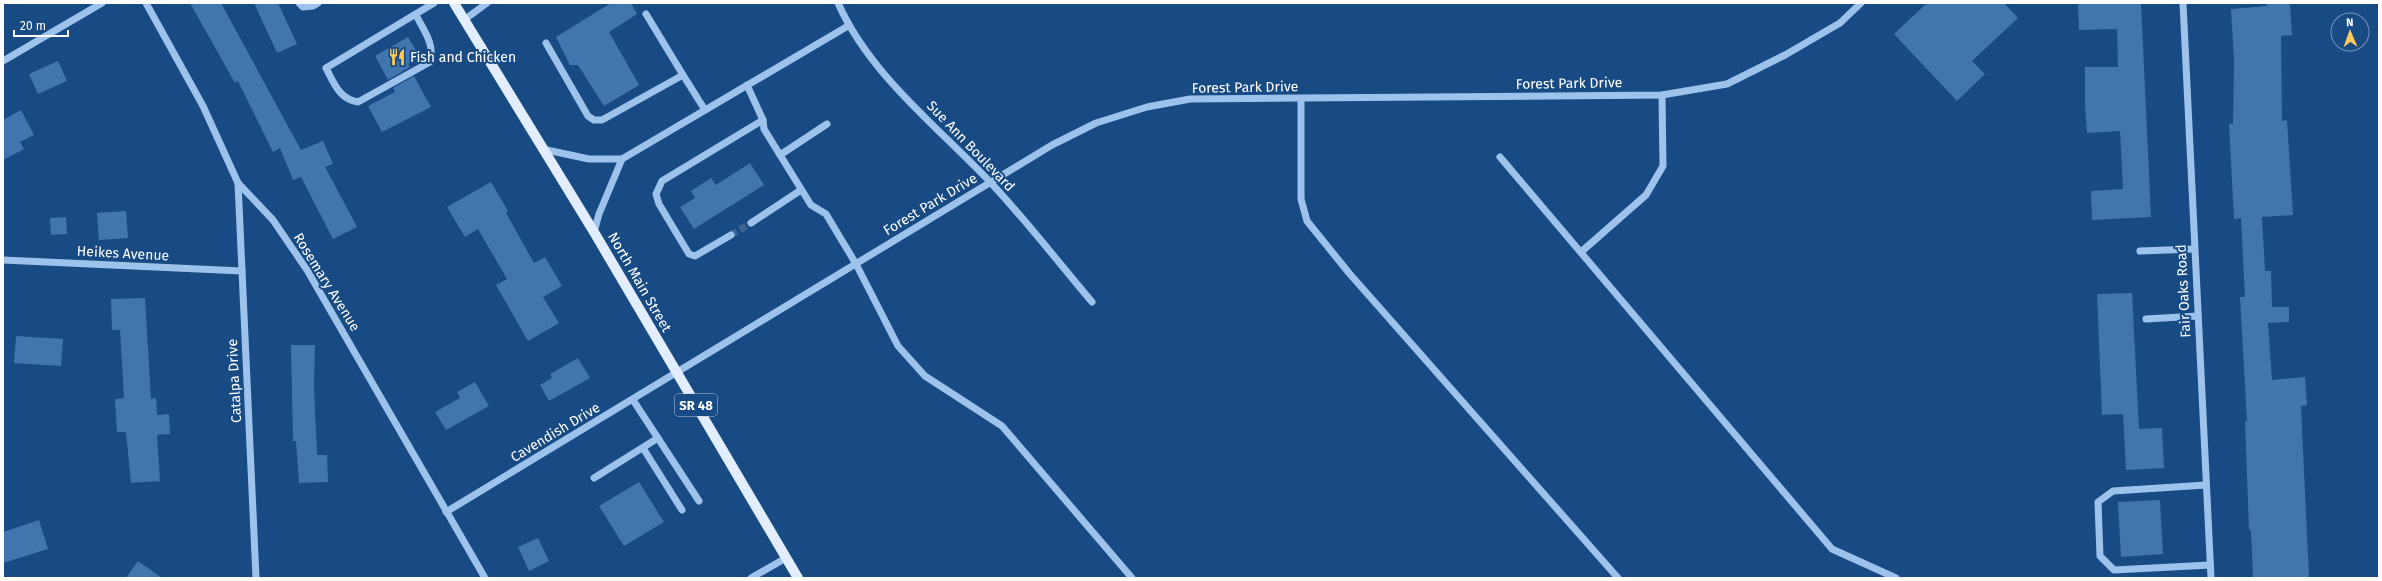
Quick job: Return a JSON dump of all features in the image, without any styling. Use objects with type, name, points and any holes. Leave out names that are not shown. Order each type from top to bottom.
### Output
[{"type":"main road","name":"North Main Street","points":[[454,3],[594,232],[798,578]]},
{"type":"street","points":[[3,61],[102,3]]},
{"type":"street","name":"Rosemary Avenue","points":[[146,3],[203,106],[238,183],[273,220],[307,270],[485,578]]},
{"type":"street","points":[[299,3],[303,7],[313,6],[318,3]]},
{"type":"street","points":[[416,15],[430,42],[432,51],[430,62],[358,102],[349,101],[339,93],[326,68],[434,3]]},
{"type":"street","points":[[464,20],[487,3]]},
{"type":"street","name":"Sue Ann Boulevard","points":[[838,3],[848,26],[905,97],[990,182],[1092,302]]},
{"type":"street","name":"Forest Park Drive","points":[[676,373],[1052,145],[1096,123],[1147,107],[1190,100],[1662,95],[1727,84],[1785,55],[1840,23],[1861,3]]},
{"type":"street","name":"Fair Oaks Road","points":[[2183,3],[2211,578]]},
{"type":"street","points":[[646,14],[705,110]]},
{"type":"street","points":[[542,149],[589,159],[622,160],[848,26]]},
{"type":"street","points":[[546,43],[588,116],[594,120],[602,120],[683,75]]},
{"type":"street","points":[[747,85],[763,120],[764,129],[810,205],[826,214],[856,264],[898,346],[925,376],[1002,426],[1132,578]]},
{"type":"street","points":[[1581,252],[1646,195],[1663,166],[1662,95]]},
{"type":"street","points":[[1301,99],[1301,199],[1308,221],[1354,279],[1618,578]]},
{"type":"street","points":[[731,235],[695,256],[689,254],[659,204],[656,194],[662,182],[763,120]]},
{"type":"street","points":[[780,155],[827,124]]},
{"type":"street","points":[[1500,157],[1832,549],[1896,578]]},
{"type":"street","points":[[594,232],[599,214],[622,160]]},
{"type":"street","name":"Catalpa Drive","points":[[238,183],[256,578]]},
{"type":"street","points":[[751,223],[801,190]]},
{"type":"street","points":[[2140,251],[2194,249]]},
{"type":"street","name":"Heikes Avenue","points":[[3,260],[242,271]]},
{"type":"street","points":[[2146,319],[2198,316]]},
{"type":"street","name":"Cavendish Drive","points":[[446,512],[676,373]]},
{"type":"street","points":[[633,400],[700,501]]},
{"type":"street","points":[[594,478],[658,438]]},
{"type":"street","points":[[643,448],[682,510]]},
{"type":"street","points":[[2206,485],[2113,491],[2098,502],[2100,556],[2114,570],[2210,565]]},
{"type":"street","points":[[751,578],[786,558]]},
{"type":"building","points":[[190,3],[221,3],[301,150],[323,141],[333,164],[325,167],[357,227],[333,239],[301,177],[293,180],[280,148],[273,152],[238,81],[235,83]]},
{"type":"building","points":[[254,3],[278,3],[297,44],[277,53]]},
{"type":"building","points":[[611,3],[631,3],[637,14],[609,32],[639,85],[604,106],[578,65],[570,65],[556,37]]},
{"type":"building","points":[[1927,3],[2004,3],[2018,18],[1972,61],[1985,74],[1957,101],[1894,34]]},
{"type":"building","points":[[2078,3],[2141,3],[2151,217],[2092,220],[2091,191],[2123,189],[2120,131],[2087,133],[2085,67],[2118,67],[2117,29],[2079,30]]},
{"type":"building","points":[[2266,3],[2290,3],[2292,35],[2281,36],[2282,121],[2287,120],[2293,215],[2262,217],[2265,271],[2271,271],[2272,307],[2289,307],[2289,322],[2268,323],[2272,380],[2305,377],[2307,405],[2301,406],[2309,578],[2253,578],[2251,530],[2249,530],[2245,421],[2247,421],[2240,297],[2245,297],[2241,218],[2234,219],[2229,124],[2233,124],[2234,61],[2231,9],[2267,6]]},
{"type":"building","name":"Fish and Chicken","points":[[408,37],[420,57],[408,64],[410,67],[388,80],[375,56]]},
{"type":"building","points":[[58,61],[67,81],[38,94],[29,74]]},
{"type":"building","points":[[414,76],[431,107],[382,132],[368,106],[395,92],[393,88]]},
{"type":"building","points":[[21,110],[34,135],[20,142],[24,149],[3,160],[3,120]]},
{"type":"building","points":[[750,163],[764,185],[694,229],[680,207],[695,198],[691,191],[711,178],[716,185]]},
{"type":"building","points":[[491,182],[508,211],[506,213],[534,263],[545,257],[562,286],[543,297],[559,323],[528,341],[496,285],[507,279],[478,229],[465,237],[447,207]]},
{"type":"building","points":[[126,211],[128,238],[99,240],[97,213]]},
{"type":"building","points":[[66,217],[67,234],[51,235],[50,218]]},
{"type":"building","points":[[2132,293],[2139,429],[2162,428],[2164,468],[2126,470],[2123,414],[2102,415],[2097,294]]},
{"type":"building","points":[[145,298],[151,399],[156,398],[157,415],[169,414],[170,434],[157,435],[160,481],[131,483],[126,432],[117,432],[115,399],[124,398],[120,330],[112,330],[111,299]]},
{"type":"building","points":[[16,336],[63,339],[61,366],[14,363]]},
{"type":"building","points":[[291,345],[315,345],[314,386],[317,455],[327,455],[328,482],[299,483],[296,441],[293,441]]},
{"type":"building","points":[[578,358],[590,378],[549,401],[540,385],[552,378],[550,374]]},
{"type":"building","points":[[475,382],[489,406],[446,430],[435,412],[460,398],[457,392]]},
{"type":"building","points":[[639,482],[664,522],[624,546],[599,506]]},
{"type":"building","points":[[2160,500],[2163,554],[2121,557],[2118,502]]},
{"type":"building","points":[[39,520],[48,549],[3,563],[3,532]]},
{"type":"building","points":[[538,538],[549,561],[529,571],[518,547]]},
{"type":"building","points":[[138,561],[162,578],[126,578]]},
{"type":"tunnel","points":[[731,235],[751,223]]},
{"type":"place","name":"Fish and Chicken","points":[[397,57]]}]
